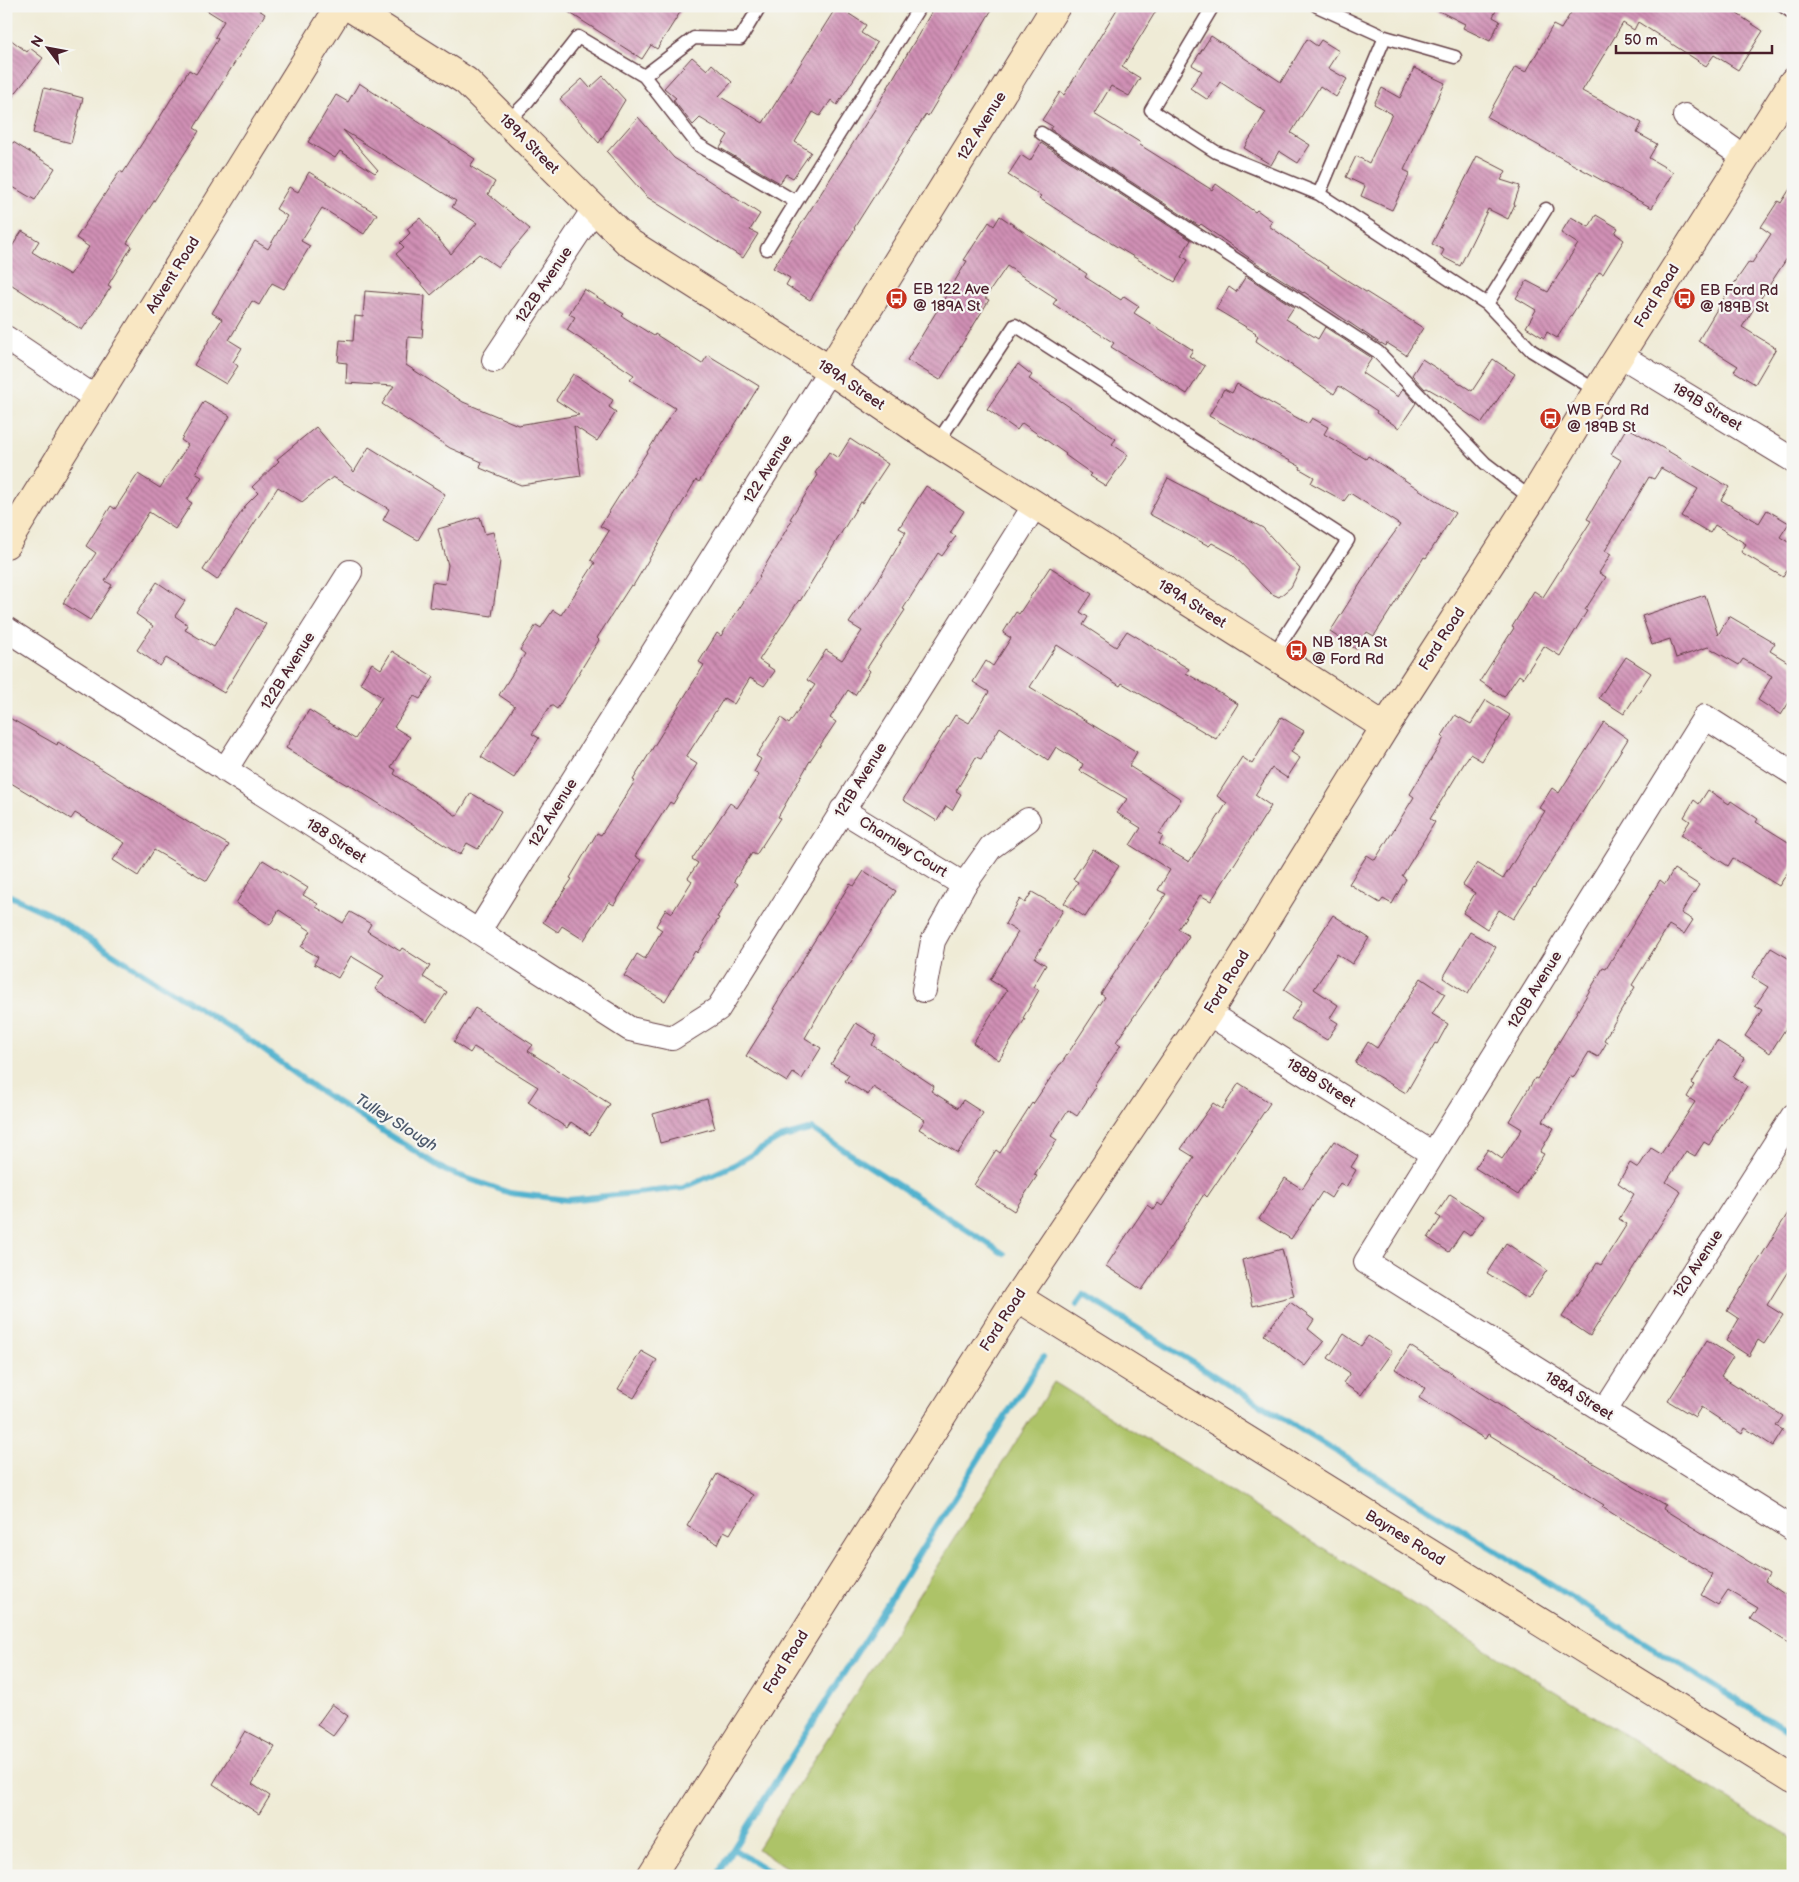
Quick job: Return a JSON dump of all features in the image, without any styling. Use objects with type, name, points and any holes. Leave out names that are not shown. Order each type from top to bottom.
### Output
[{"type":"street","name":"Advent Road","points":[[6,544],[340,6]]},
{"type":"street","name":"189A Street","points":[[348,6],[466,82],[628,242],[830,370],[937,443],[1273,655],[1384,728]]},
{"type":"street","name":"122 Avenue","points":[[478,932],[1056,6]]},
{"type":"street","name":"Ford Road","points":[[651,1876],[1017,1297],[1208,1013],[1384,728],[1532,499],[1597,391],[1793,82]]},
{"type":"street","points":[[1685,116],[1745,158]]},
{"type":"street","name":"122B Avenue","points":[[494,360],[594,209]]},
{"type":"street","points":[[6,338],[97,398]]},
{"type":"street","name":"189B Street","points":[[1620,355],[1793,460]]},
{"type":"street","name":"121B Avenue","points":[[672,1038],[718,1009],[1034,505]]},
{"type":"street","name":"122B Avenue","points":[[225,770],[350,572]]},
{"type":"street","name":"188 Street","points":[[6,629],[630,1029],[672,1038]]},
{"type":"street","name":"120B Avenue","points":[[1366,1262],[1705,717],[1793,773]]},
{"type":"street","name":"Charnley Court","points":[[842,810],[964,885]]},
{"type":"street","name":"Charnley Court","points":[[924,990],[933,941],[964,885],[991,847],[1028,820]]},
{"type":"street","name":"188B Street","points":[[1208,1013],[1433,1154]]},
{"type":"street","name":"120 Avenue","points":[[1604,1412],[1793,1116]]},
{"type":"street","name":"188A Street","points":[[1366,1262],[1793,1529]]},
{"type":"street","name":"Baynes Road","points":[[1017,1297],[1793,1779]]},
{"type":"lane","points":[[644,76],[694,38],[740,39],[760,6]]},
{"type":"lane","points":[[767,249],[920,6]]},
{"type":"lane","points":[[1214,6],[1151,110],[1216,152],[1319,194],[1487,304],[1532,351],[1597,391]]},
{"type":"lane","points":[[1317,6],[1385,37],[1455,57]]},
{"type":"lane","points":[[1783,6],[1793,13]]},
{"type":"lane","points":[[507,122],[527,102],[578,37],[644,76],[697,144],[796,202]]},
{"type":"lane","points":[[1319,194],[1385,37]]},
{"type":"lane","points":[[1041,133],[1378,352],[1484,463],[1532,499]]},
{"type":"lane","points":[[1487,304],[1546,209]]},
{"type":"lane","points":[[937,443],[1015,325],[1348,540],[1273,655]]},
{"type":"green space","points":[[1054,1382],[1793,1839],[1793,1876],[800,1876],[757,1849]]},
{"type":"building","points":[[200,6],[253,6],[265,14],[194,128],[199,131],[127,243],[132,246],[108,285],[111,287],[82,330],[6,281],[6,256],[22,231],[39,241],[32,252],[70,275],[89,247],[76,238],[120,171],[123,173],[149,135],[189,70],[196,74],[218,39],[215,37],[224,21]]},
{"type":"building","points":[[559,6],[684,6],[657,49],[651,45],[642,59]]},
{"type":"building","points":[[837,6],[866,25],[861,33],[877,43],[837,105],[831,100],[820,116],[813,112],[795,142],[811,152],[793,178],[786,174],[780,183],[720,148],[728,135],[700,118],[693,125],[673,100],[676,98],[664,88],[692,57],[707,70],[712,64],[732,82],[719,96],[763,123]]},
{"type":"building","points":[[935,6],[994,6],[928,116],[926,114],[810,300],[786,285],[790,278],[773,268],[877,106]]},
{"type":"building","points":[[1119,6],[1159,6],[1122,67],[1140,78],[1129,96],[1111,86],[1094,114],[1212,190],[1216,184],[1255,212],[1257,210],[1272,221],[1269,226],[1342,277],[1423,328],[1406,355],[1387,343],[1386,346],[1381,344],[1304,292],[1255,262],[1201,224],[1199,226],[1050,129],[1052,126],[1042,120],[1060,92],[1064,95]]},
{"type":"building","points":[[1429,6],[1498,6],[1493,17],[1500,21],[1490,41],[1463,28],[1465,24]]},
{"type":"building","points":[[1575,6],[1725,6],[1763,31],[1738,70],[1714,55],[1706,66],[1638,22],[1634,30],[1623,23],[1582,91],[1642,123],[1637,133],[1657,144],[1649,158],[1673,172],[1652,208],[1487,117],[1515,67],[1526,72],[1553,25],[1561,29]]},
{"type":"building","points":[[6,36],[27,52],[30,48],[43,58],[6,105]]},
{"type":"building","points":[[1211,36],[1281,82],[1307,39],[1317,46],[1321,40],[1339,51],[1328,68],[1347,79],[1336,97],[1320,86],[1291,133],[1310,145],[1298,163],[1279,151],[1271,165],[1244,148],[1266,112],[1220,82],[1208,100],[1190,88],[1202,71],[1192,65]]},
{"type":"building","points":[[1414,68],[1445,83],[1404,170],[1410,173],[1392,210],[1361,196],[1365,186],[1346,177],[1356,156],[1369,163],[1392,114],[1374,104],[1382,88],[1400,98]]},
{"type":"building","points":[[603,76],[625,100],[599,143],[560,99],[582,79],[590,88]]},
{"type":"building","points":[[359,83],[475,159],[470,166],[495,182],[488,194],[530,229],[498,267],[479,254],[431,295],[396,254],[404,247],[400,243],[410,233],[407,229],[420,218],[451,254],[477,223],[452,207],[456,201],[343,130],[378,170],[375,173],[340,151],[335,158],[308,142],[336,95],[348,102]]},
{"type":"building","points":[[44,88],[83,98],[71,143],[33,133]]},
{"type":"building","points":[[638,117],[674,158],[760,214],[750,230],[758,234],[743,258],[647,197],[607,152]]},
{"type":"building","points":[[13,142],[55,168],[35,200],[6,183],[6,153]]},
{"type":"building","points":[[1041,143],[1191,240],[1181,256],[1188,260],[1175,282],[1078,223],[1008,175],[1021,155],[1030,161]]},
{"type":"building","points":[[1477,156],[1506,171],[1501,180],[1520,186],[1508,219],[1488,209],[1460,266],[1441,256],[1444,250],[1432,244]]},
{"type":"building","points":[[309,172],[377,214],[364,234],[322,208],[301,241],[310,246],[284,289],[272,283],[259,305],[252,301],[229,340],[242,348],[233,362],[238,366],[226,384],[194,365],[222,319],[212,313],[255,241],[268,249],[287,216],[276,209],[289,187],[298,192]]},
{"type":"building","points":[[1793,184],[1793,249],[1742,327],[1776,348],[1755,384],[1734,371],[1738,366],[1698,341],[1720,304],[1749,262],[1752,263],[1771,234],[1761,227],[1778,201],[1781,203]]},
{"type":"building","points":[[1596,215],[1618,228],[1615,233],[1624,240],[1603,274],[1599,272],[1557,338],[1547,332],[1544,338],[1526,327],[1536,310],[1516,298],[1527,281],[1548,292],[1578,244],[1561,233],[1571,217],[1589,227]]},
{"type":"building","points":[[1000,216],[1087,274],[1085,277],[1121,300],[1124,296],[1139,306],[1134,313],[1193,350],[1189,356],[1205,366],[1187,394],[1111,347],[1114,343],[1053,304],[1057,299],[1007,266],[985,298],[989,300],[940,380],[907,360],[967,261],[964,260],[989,222],[994,226]]},
{"type":"building","points":[[1246,276],[1294,307],[1286,319],[1318,339],[1325,327],[1372,358],[1362,373],[1398,397],[1403,389],[1416,403],[1399,428],[1339,386],[1334,394],[1256,341],[1258,336],[1256,333],[1216,309],[1229,287],[1236,292]]},
{"type":"building","points":[[584,289],[624,314],[622,316],[654,336],[655,334],[702,364],[708,355],[759,386],[699,482],[696,480],[633,586],[631,585],[597,638],[599,640],[557,709],[551,705],[532,734],[539,738],[514,778],[481,757],[515,706],[499,695],[525,654],[520,650],[536,625],[541,628],[553,610],[561,615],[595,563],[591,560],[609,531],[600,526],[675,408],[630,380],[634,375],[567,330],[575,317],[569,314]]},
{"type":"building","points":[[365,291],[425,296],[422,338],[408,337],[406,365],[463,402],[518,425],[579,415],[556,400],[573,374],[613,400],[609,407],[616,412],[597,441],[574,426],[581,476],[521,485],[480,468],[482,462],[450,448],[382,404],[394,386],[346,383],[347,363],[338,362],[340,340],[353,341],[355,316],[363,317]]},
{"type":"building","points":[[1422,359],[1472,391],[1493,359],[1515,374],[1482,423],[1441,396],[1427,388],[1425,389],[1412,375]]},
{"type":"building","points":[[1018,364],[1032,375],[1029,379],[1116,439],[1112,444],[1128,455],[1106,486],[1090,476],[1092,474],[1066,454],[1022,423],[1017,430],[987,409]]},
{"type":"building","points":[[1237,384],[1308,424],[1312,418],[1328,427],[1324,434],[1366,459],[1368,456],[1455,513],[1426,558],[1424,557],[1374,636],[1367,632],[1356,649],[1330,632],[1379,554],[1400,525],[1350,493],[1344,501],[1311,483],[1314,477],[1300,469],[1301,467],[1209,416],[1224,389],[1232,393]]},
{"type":"building","points":[[204,401],[230,416],[195,473],[202,477],[187,500],[192,503],[175,529],[149,512],[105,581],[112,585],[90,620],[63,603],[96,553],[86,546],[111,506],[115,509],[138,474],[160,488],[188,445],[181,440]]},
{"type":"building","points":[[316,427],[354,472],[369,447],[445,494],[418,540],[383,520],[389,509],[333,477],[302,502],[278,487],[217,580],[203,570],[246,505],[258,493],[252,487],[279,461],[277,459]]},
{"type":"building","points":[[1627,427],[1729,487],[1721,500],[1759,523],[1767,510],[1789,523],[1780,537],[1793,545],[1793,561],[1783,577],[1741,552],[1746,544],[1715,525],[1710,533],[1681,516],[1698,489],[1661,468],[1654,479],[1649,477],[1605,551],[1611,554],[1599,573],[1606,577],[1585,610],[1587,611],[1560,656],[1544,646],[1523,678],[1519,675],[1504,697],[1480,681],[1514,628],[1512,627],[1534,591],[1543,597],[1591,521],[1587,519],[1621,460],[1611,454]]},
{"type":"building","points":[[850,439],[888,464],[862,503],[860,502],[800,601],[759,660],[775,671],[764,686],[750,678],[734,704],[724,698],[686,757],[697,764],[673,804],[670,802],[635,856],[641,860],[614,905],[609,902],[584,940],[562,926],[558,932],[543,922],[572,879],[570,878],[597,833],[601,835],[635,781],[633,780],[704,665],[699,662],[717,633],[721,636],[760,577],[792,520],[790,519],[818,475],[815,473],[829,452],[838,458]]},
{"type":"building","points":[[1168,478],[1263,528],[1300,569],[1291,587],[1279,597],[1270,593],[1232,554],[1212,543],[1209,546],[1149,514]]},
{"type":"building","points":[[926,486],[964,511],[950,533],[956,536],[942,556],[938,553],[903,609],[905,610],[867,668],[870,671],[855,695],[848,690],[830,718],[836,722],[811,759],[778,817],[780,818],[756,855],[752,853],[734,881],[738,884],[717,917],[719,918],[697,953],[695,951],[665,1001],[624,976],[637,954],[645,959],[662,930],[656,926],[666,909],[672,913],[692,881],[688,878],[698,863],[692,859],[730,803],[737,808],[759,775],[754,772],[761,759],[756,756],[781,718],[789,724],[815,685],[807,680],[826,650],[842,660],[862,631],[849,623],[881,576],[906,532],[899,528]]},
{"type":"building","points":[[480,517],[485,534],[493,532],[500,561],[492,616],[429,607],[432,582],[445,584],[448,565],[438,529]]},
{"type":"building","points":[[1050,567],[1092,594],[1080,612],[1088,617],[1083,625],[1116,647],[1127,631],[1189,669],[1186,673],[1238,704],[1216,739],[1122,683],[1120,686],[1057,645],[1030,687],[1137,752],[1129,766],[1181,799],[1159,834],[1163,836],[1159,844],[1189,862],[1227,803],[1217,796],[1242,757],[1252,764],[1281,717],[1304,731],[1291,752],[1300,758],[1287,778],[1272,768],[1255,795],[1271,806],[1211,901],[1200,895],[1178,929],[1189,936],[1168,970],[1116,1042],[1121,1045],[1094,1085],[1096,1087],[1077,1116],[1068,1110],[1051,1136],[1057,1140],[1034,1175],[1037,1176],[1014,1211],[974,1185],[996,1150],[1000,1153],[1105,997],[1101,994],[1166,894],[1158,890],[1170,870],[1130,845],[1141,828],[1117,813],[1127,799],[1080,771],[1083,764],[1056,747],[1048,760],[1000,727],[981,759],[976,757],[956,791],[961,794],[952,810],[946,806],[937,821],[903,800],[955,715],[969,723],[989,692],[973,682],[986,661],[993,666],[1011,638],[1003,633],[1016,612],[1019,614]]},
{"type":"building","points":[[157,582],[185,601],[175,616],[188,625],[185,630],[214,647],[237,607],[266,624],[224,693],[166,658],[160,666],[137,650],[153,626],[136,614]]},
{"type":"building","points":[[1705,595],[1718,635],[1729,616],[1775,643],[1770,651],[1793,665],[1793,696],[1781,715],[1758,700],[1772,676],[1743,659],[1739,665],[1708,647],[1676,658],[1670,639],[1652,645],[1642,616]]},
{"type":"building","points":[[392,651],[434,677],[420,699],[414,696],[394,727],[410,737],[391,767],[396,770],[394,774],[457,816],[471,793],[501,811],[478,849],[467,843],[460,855],[348,784],[286,748],[309,710],[355,739],[382,697],[360,683],[372,663],[381,669]]},
{"type":"building","points":[[1626,657],[1651,673],[1624,714],[1599,698]]},
{"type":"building","points":[[1486,700],[1510,715],[1482,761],[1470,754],[1430,819],[1435,822],[1402,876],[1406,879],[1392,904],[1383,899],[1380,903],[1349,884],[1367,855],[1375,860],[1414,797],[1410,794],[1444,738],[1442,736],[1455,715],[1471,724]]},
{"type":"building","points":[[6,716],[57,745],[58,742],[191,824],[229,845],[207,881],[154,850],[138,876],[113,860],[125,843],[75,813],[71,819],[6,780]]},
{"type":"building","points":[[1604,722],[1628,739],[1535,888],[1513,919],[1499,910],[1487,929],[1463,913],[1475,893],[1463,885],[1477,863],[1503,879],[1545,811],[1539,808],[1552,788],[1559,793]]},
{"type":"building","points":[[1708,790],[1729,804],[1731,801],[1758,819],[1756,822],[1793,845],[1793,864],[1779,886],[1733,858],[1728,866],[1681,835],[1690,821],[1684,817],[1694,800],[1699,804]]},
{"type":"building","points":[[1093,849],[1119,866],[1085,917],[1064,903],[1078,882],[1073,879]]},
{"type":"building","points":[[263,860],[308,888],[303,895],[318,904],[316,907],[343,923],[350,912],[371,924],[367,931],[400,951],[402,948],[430,966],[423,977],[447,992],[427,1022],[375,989],[384,976],[351,956],[338,978],[314,964],[318,957],[301,947],[311,931],[279,910],[270,925],[236,903]]},
{"type":"building","points":[[1674,869],[1699,885],[1681,913],[1693,920],[1684,934],[1669,925],[1632,985],[1635,987],[1604,1040],[1607,1042],[1598,1057],[1589,1052],[1573,1078],[1570,1076],[1543,1121],[1554,1128],[1540,1152],[1544,1154],[1518,1195],[1475,1168],[1488,1149],[1502,1159],[1522,1129],[1509,1121],[1535,1078],[1537,1079],[1603,968],[1606,969],[1660,880],[1665,884]]},
{"type":"building","points":[[864,871],[896,891],[805,1038],[821,1048],[802,1079],[793,1073],[787,1082],[746,1056],[850,884],[854,886]]},
{"type":"building","points":[[1032,892],[1063,910],[1035,958],[1046,965],[1033,987],[1039,990],[1023,1018],[1025,1019],[999,1060],[973,1043],[1007,990],[990,980],[1018,932],[1005,924],[1020,899],[1025,903]]},
{"type":"building","points":[[1333,915],[1369,938],[1352,964],[1337,954],[1314,989],[1338,1005],[1330,1018],[1338,1023],[1327,1040],[1291,1019],[1302,1002],[1284,990]]},
{"type":"building","points":[[1470,932],[1496,947],[1468,994],[1443,978]]},
{"type":"building","points":[[1771,948],[1793,961],[1793,1017],[1770,1053],[1745,1036],[1762,1010],[1755,1006],[1768,987],[1752,977]]},
{"type":"building","points":[[1421,978],[1445,994],[1432,1014],[1448,1024],[1406,1093],[1355,1063],[1368,1042],[1377,1048]]},
{"type":"building","points":[[475,1008],[533,1045],[528,1051],[610,1104],[590,1135],[571,1122],[567,1128],[528,1102],[538,1087],[474,1047],[470,1053],[454,1042]]},
{"type":"building","points":[[856,1023],[877,1036],[872,1045],[934,1086],[931,1091],[958,1108],[963,1100],[983,1113],[958,1153],[919,1129],[925,1120],[873,1087],[868,1095],[845,1081],[849,1075],[831,1064]]},
{"type":"building","points":[[1717,1041],[1744,1058],[1733,1077],[1747,1086],[1709,1145],[1704,1142],[1695,1156],[1686,1151],[1666,1182],[1681,1192],[1590,1336],[1562,1317],[1597,1263],[1601,1265],[1627,1224],[1619,1219],[1634,1194],[1618,1183],[1630,1163],[1638,1168],[1651,1148],[1661,1154],[1695,1102],[1687,1097],[1694,1085],[1692,1083]]},
{"type":"building","points":[[1239,1083],[1270,1103],[1207,1197],[1204,1194],[1142,1290],[1106,1266],[1147,1205],[1154,1210],[1158,1203],[1162,1206],[1194,1157],[1181,1149],[1213,1103],[1222,1109]]},
{"type":"building","points":[[707,1099],[715,1128],[660,1143],[653,1114]]},
{"type":"building","points":[[1334,1141],[1358,1156],[1351,1167],[1356,1170],[1346,1187],[1340,1183],[1331,1198],[1322,1192],[1291,1239],[1259,1219],[1285,1178],[1302,1189]]},
{"type":"building","points":[[1450,1194],[1484,1216],[1470,1236],[1463,1231],[1449,1252],[1428,1238],[1441,1218],[1436,1215]]},
{"type":"building","points":[[1793,1205],[1793,1263],[1767,1305],[1783,1315],[1764,1344],[1758,1340],[1749,1356],[1726,1341],[1739,1319],[1727,1311]]},
{"type":"building","points":[[1506,1243],[1547,1270],[1528,1299],[1487,1273]]},
{"type":"building","points":[[1282,1249],[1294,1296],[1253,1306],[1242,1260]]},
{"type":"building","points":[[1290,1302],[1314,1320],[1308,1329],[1324,1342],[1305,1366],[1264,1335]]},
{"type":"building","points":[[1344,1334],[1361,1346],[1368,1336],[1392,1352],[1361,1395],[1343,1383],[1350,1373],[1328,1358]]},
{"type":"building","points":[[1707,1340],[1733,1357],[1721,1376],[1783,1416],[1776,1426],[1783,1430],[1773,1446],[1745,1428],[1742,1434],[1701,1407],[1695,1417],[1668,1401]]},
{"type":"building","points":[[1410,1346],[1562,1445],[1665,1505],[1663,1509],[1769,1574],[1765,1581],[1793,1600],[1793,1646],[1751,1619],[1758,1608],[1728,1590],[1718,1605],[1701,1595],[1713,1575],[1488,1434],[1485,1439],[1419,1398],[1425,1388],[1395,1369]]},
{"type":"building","points":[[641,1351],[657,1360],[634,1398],[618,1389]]},
{"type":"building","points":[[717,1474],[753,1495],[730,1534],[724,1531],[718,1544],[687,1526]]},
{"type":"building","points":[[332,1704],[348,1716],[333,1736],[317,1725]]},
{"type":"building","points":[[245,1731],[275,1747],[252,1784],[270,1796],[259,1814],[213,1784]]},
{"type":"waterway","name":"Tulley Slough","points":[[6,894],[51,915],[183,998],[254,1043],[315,1088],[446,1171],[510,1193],[568,1200],[683,1188],[734,1165],[780,1138],[812,1129],[1004,1254]]},
{"type":"waterway","points":[[1077,1305],[1084,1295],[1793,1735]]},
{"type":"waterway","points":[[716,1876],[1043,1357]]},
{"type":"waterway","points":[[733,1849],[777,1876]]},
{"type":"place","name":"EB 122 Ave @ 189A St","points":[[897,298]]},
{"type":"place","name":"EB Ford Rd @ 189B St","points":[[1684,299]]},
{"type":"place","name":"WB Ford Rd @ 189B St","points":[[1551,419]]},
{"type":"place","name":"NB 189A St @ Ford Rd","points":[[1296,651]]}]
